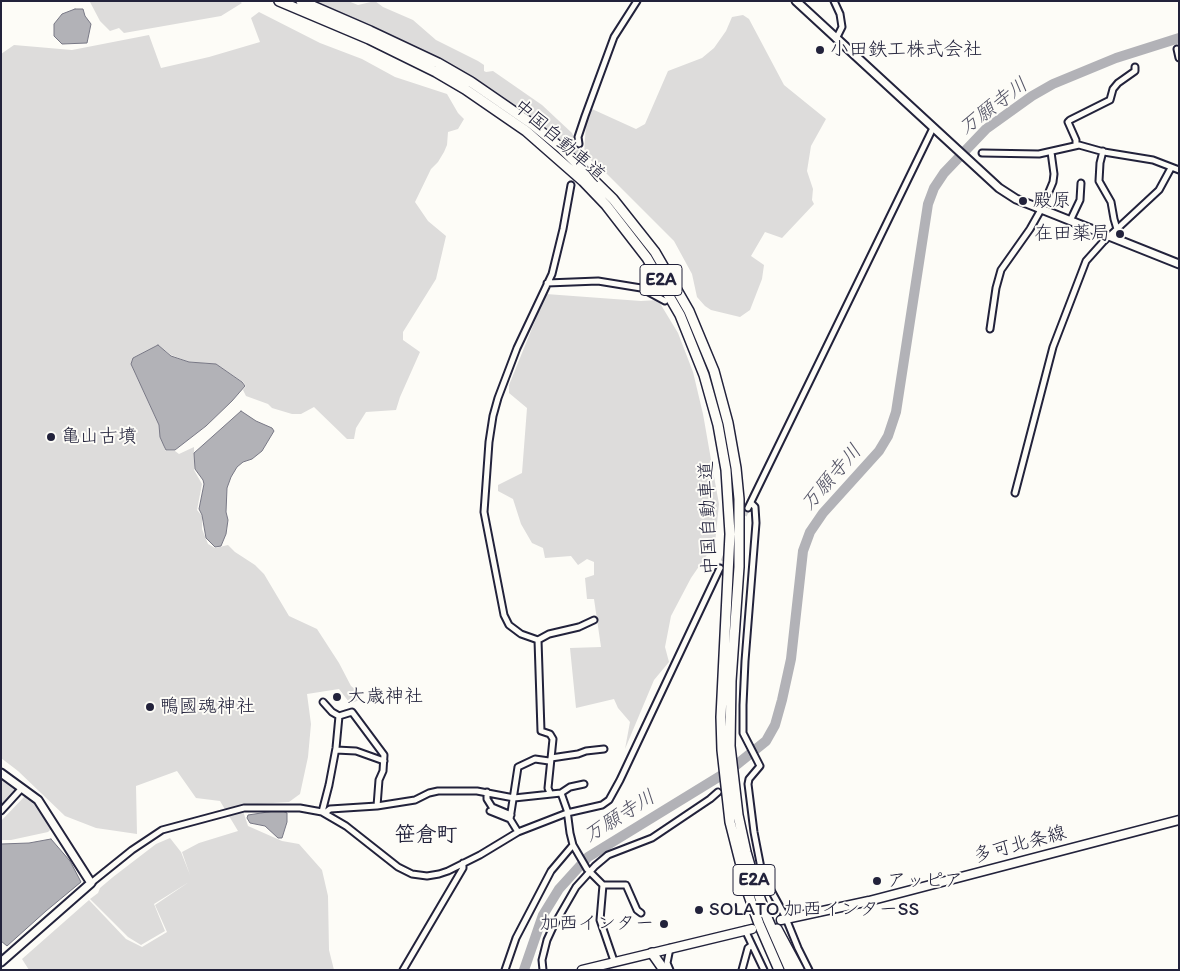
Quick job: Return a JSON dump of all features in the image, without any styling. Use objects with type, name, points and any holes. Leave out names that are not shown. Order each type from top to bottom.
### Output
[{"type":"highway","name":"中国自動車道","points":[[279,1],[411,59],[465,88],[498,110],[556,156],[583,181],[628,232],[664,286],[693,343],[718,425],[726,470],[730,534],[722,681],[726,748],[746,852],[768,920],[790,970]]},
{"type":"highway","name":"中国自動車道","points":[[301,1],[438,63],[479,87],[532,124],[561,148],[613,200],[654,252],[673,282],[702,340],[714,371],[728,423],[739,499],[739,567],[722,792],[748,893],[779,970]]},
{"type":"highway","points":[[746,852],[770,914],[799,970]]},
{"type":"highway","points":[[652,952],[657,970]]},
{"type":"highway","points":[[652,952],[664,970]]},
{"type":"main road","name":"多可北条線","points":[[784,920],[869,901],[1179,820]]},
{"type":"main road","points":[[582,970],[749,929]]},
{"type":"street","points":[[579,144],[578,137],[614,37],[638,1]]},
{"type":"street","points":[[796,1],[999,188],[1016,199],[1179,264]]},
{"type":"street","points":[[834,1],[840,14],[842,27],[836,39]]},
{"type":"street","points":[[1177,49],[1179,58]]},
{"type":"street","points":[[1076,145],[1076,140],[1068,122],[1110,100],[1113,89],[1135,71],[1135,67]]},
{"type":"street","points":[[809,970],[767,883],[754,832],[748,784],[749,779],[760,766],[745,736],[743,705],[756,524],[755,507],[749,505],[933,128]]},
{"type":"street","points":[[982,153],[1039,154],[1076,145],[1153,160],[1179,170]]},
{"type":"street","points":[[1103,151],[1099,181],[1111,202],[1117,229]]},
{"type":"street","points":[[990,329],[996,288],[1001,270],[1023,241],[1050,190],[1054,174],[1051,152]]},
{"type":"street","points":[[1015,493],[1050,357],[1086,261],[1109,236],[1159,190],[1171,168]]},
{"type":"street","points":[[1070,221],[1080,200],[1081,183]]},
{"type":"street","points":[[538,640],[515,630],[509,625],[504,614],[484,512],[489,442],[498,398],[517,348],[554,265],[570,185]]},
{"type":"street","points":[[547,283],[598,281],[641,288],[665,301]]},
{"type":"street","points":[[1,962],[91,883],[132,850],[162,830],[244,808],[300,808],[323,813],[346,826],[398,867],[412,874],[427,876],[439,874],[463,863],[518,832],[568,814],[602,805],[609,800],[720,568]]},
{"type":"street","points":[[538,640],[549,634],[579,628],[594,620]]},
{"type":"street","points":[[538,640],[541,731],[550,734],[553,739],[548,788],[550,793]]},
{"type":"street","points":[[323,702],[332,712],[339,716],[352,712],[381,749],[384,761],[383,771],[379,780],[377,806]]},
{"type":"street","points":[[323,813],[336,750],[339,716]]},
{"type":"street","points":[[510,817],[518,767],[535,759],[550,760],[586,751],[604,749]]},
{"type":"street","points":[[336,750],[356,750],[384,761]]},
{"type":"street","points":[[1,773],[38,800],[91,883]]},
{"type":"street","points":[[323,813],[330,809],[377,806],[415,800],[438,791],[477,791],[514,798],[561,793],[570,787],[584,784]]},
{"type":"street","points":[[1,811],[22,788]]},
{"type":"street","points":[[487,792],[487,798],[492,807],[510,817],[518,832]]},
{"type":"street","points":[[543,970],[542,960],[553,926],[576,887],[588,871],[608,855],[652,838],[722,792]]},
{"type":"street","points":[[561,793],[564,797],[574,847],[588,871],[603,885],[626,885],[636,910],[641,914]]},
{"type":"street","points":[[490,811],[510,817]]},
{"type":"street","points":[[505,970],[516,938],[551,872],[574,847]]},
{"type":"street","points":[[404,970],[463,868],[463,863]]},
{"type":"street","points":[[603,885],[600,920],[614,961]]},
{"type":"street","points":[[749,929],[752,945],[764,970]]},
{"type":"street","points":[[742,970],[748,948],[752,945]]},
{"type":"street","points":[[670,948],[667,963],[670,970]]},
{"type":"shaded area","points":[[239,1],[242,3],[221,16],[124,33],[119,28],[110,31],[100,21],[90,2]]},
{"type":"shaded area","points":[[312,1],[348,1],[358,5],[375,1],[383,7],[413,20],[436,40],[478,61],[484,65],[484,71],[493,71],[542,105],[572,133],[575,140],[575,148],[577,149],[576,155],[538,123],[459,69],[392,35]]},
{"type":"shaded area","points":[[75,9],[83,9],[85,16],[91,24],[87,43],[62,44],[54,36],[54,24],[62,14]]},
{"type":"shaded area","points":[[259,12],[320,43],[362,59],[395,77],[447,94],[458,113],[464,119],[458,129],[448,132],[447,145],[444,152],[431,169],[415,202],[428,221],[446,236],[436,279],[403,332],[403,340],[420,352],[396,410],[366,412],[356,428],[354,439],[347,439],[314,407],[301,414],[292,414],[272,408],[268,404],[246,396],[243,390],[246,386],[243,382],[216,364],[189,362],[171,355],[158,345],[133,358],[131,364],[159,425],[160,437],[166,451],[175,451],[179,454],[194,447],[194,470],[202,484],[197,510],[202,516],[202,529],[208,544],[215,548],[228,545],[255,565],[264,574],[289,616],[317,629],[351,686],[361,694],[359,700],[352,703],[349,702],[339,689],[307,694],[311,724],[308,757],[300,794],[289,802],[241,805],[248,826],[282,841],[299,844],[322,870],[328,896],[329,950],[334,970],[29,970],[22,959],[89,900],[126,939],[142,947],[167,932],[155,905],[189,882],[154,904],[165,931],[141,945],[128,937],[90,899],[113,877],[156,844],[170,838],[181,852],[190,875],[182,852],[199,843],[238,831],[220,801],[196,798],[177,771],[136,786],[137,834],[96,828],[65,816],[18,771],[1,758],[1,54],[14,45],[72,50],[149,35],[161,68],[209,57],[260,42],[251,18]]},
{"type":"shaded area","points":[[743,15],[749,19],[784,85],[826,119],[811,146],[807,171],[813,189],[812,200],[814,204],[782,238],[765,232],[751,256],[764,265],[762,279],[750,310],[740,317],[711,310],[705,306],[697,297],[692,274],[674,241],[602,169],[584,155],[586,123],[592,109],[636,129],[645,124],[668,71],[702,58],[714,48],[726,31],[732,17]]},
{"type":"shaded area","points":[[546,294],[641,301],[658,300],[678,333],[693,372],[703,414],[719,504],[715,543],[691,578],[671,616],[665,647],[669,662],[654,680],[625,749],[630,722],[618,708],[614,699],[576,708],[570,648],[601,647],[594,599],[587,599],[585,578],[594,575],[594,562],[587,559],[578,565],[571,556],[545,558],[543,548],[532,543],[521,524],[513,499],[498,491],[498,485],[522,473],[527,408],[509,393],[509,385]]},
{"type":"shaded area","points":[[158,345],[171,356],[189,362],[216,364],[245,386],[206,426],[175,450],[166,450],[160,437],[159,425],[131,364],[133,358]]},
{"type":"shaded area","points":[[241,411],[256,421],[272,428],[274,431],[262,451],[237,467],[231,477],[227,488],[226,512],[228,520],[226,534],[221,546],[215,547],[206,538],[202,515],[199,509],[204,484],[195,469],[194,453]]},
{"type":"shaded area","points":[[1,776],[14,786],[16,791],[1,809]]},
{"type":"shaded area","points":[[28,796],[36,801],[51,829],[48,832],[11,840],[1,840],[1,821],[24,797]]},
{"type":"shaded area","points":[[281,810],[287,813],[287,822],[282,838],[278,838],[265,826],[250,823],[247,818],[248,815]]},
{"type":"shaded area","points":[[51,839],[70,861],[81,882],[7,946],[1,941],[1,844],[29,843]]},
{"type":"waterway","name":"万願寺川","points":[[524,970],[543,915],[559,889],[588,857],[730,770],[766,741],[775,725],[791,659],[803,551],[810,532],[823,513],[879,451],[888,436],[896,412],[928,204],[934,188],[944,173],[986,129],[1032,96],[1053,84],[1116,58],[1179,38]]},
{"type":"tunnel","points":[[575,162],[579,144]]},
{"type":"tunnel","points":[[571,185],[573,171]]},
{"type":"tunnel","points":[[741,522],[748,508]]},
{"type":"tunnel","points":[[720,568],[727,552]]},
{"type":"tunnel","points":[[755,928],[781,920]]},
{"type":"place","name":"小田鉄工株式会社","points":[[820,50]]},
{"type":"place","name":"殿原","points":[[1023,201]]},
{"type":"place","name":"在田薬局","points":[[1120,234]]},
{"type":"place","name":"亀山古墳","points":[[51,437]]},
{"type":"place","name":"大歳神社","points":[[337,697]]},
{"type":"place","name":"鴨國魂神社","points":[[150,707]]},
{"type":"place","name":"アッピア","points":[[877,881]]},
{"type":"place","name":"SOLATO 加西インターSS","points":[[699,910]]},
{"type":"place","name":"加西インター","points":[[664,924]]},
{"type":"district","name":"笹倉町","points":[[426,836]]}]
